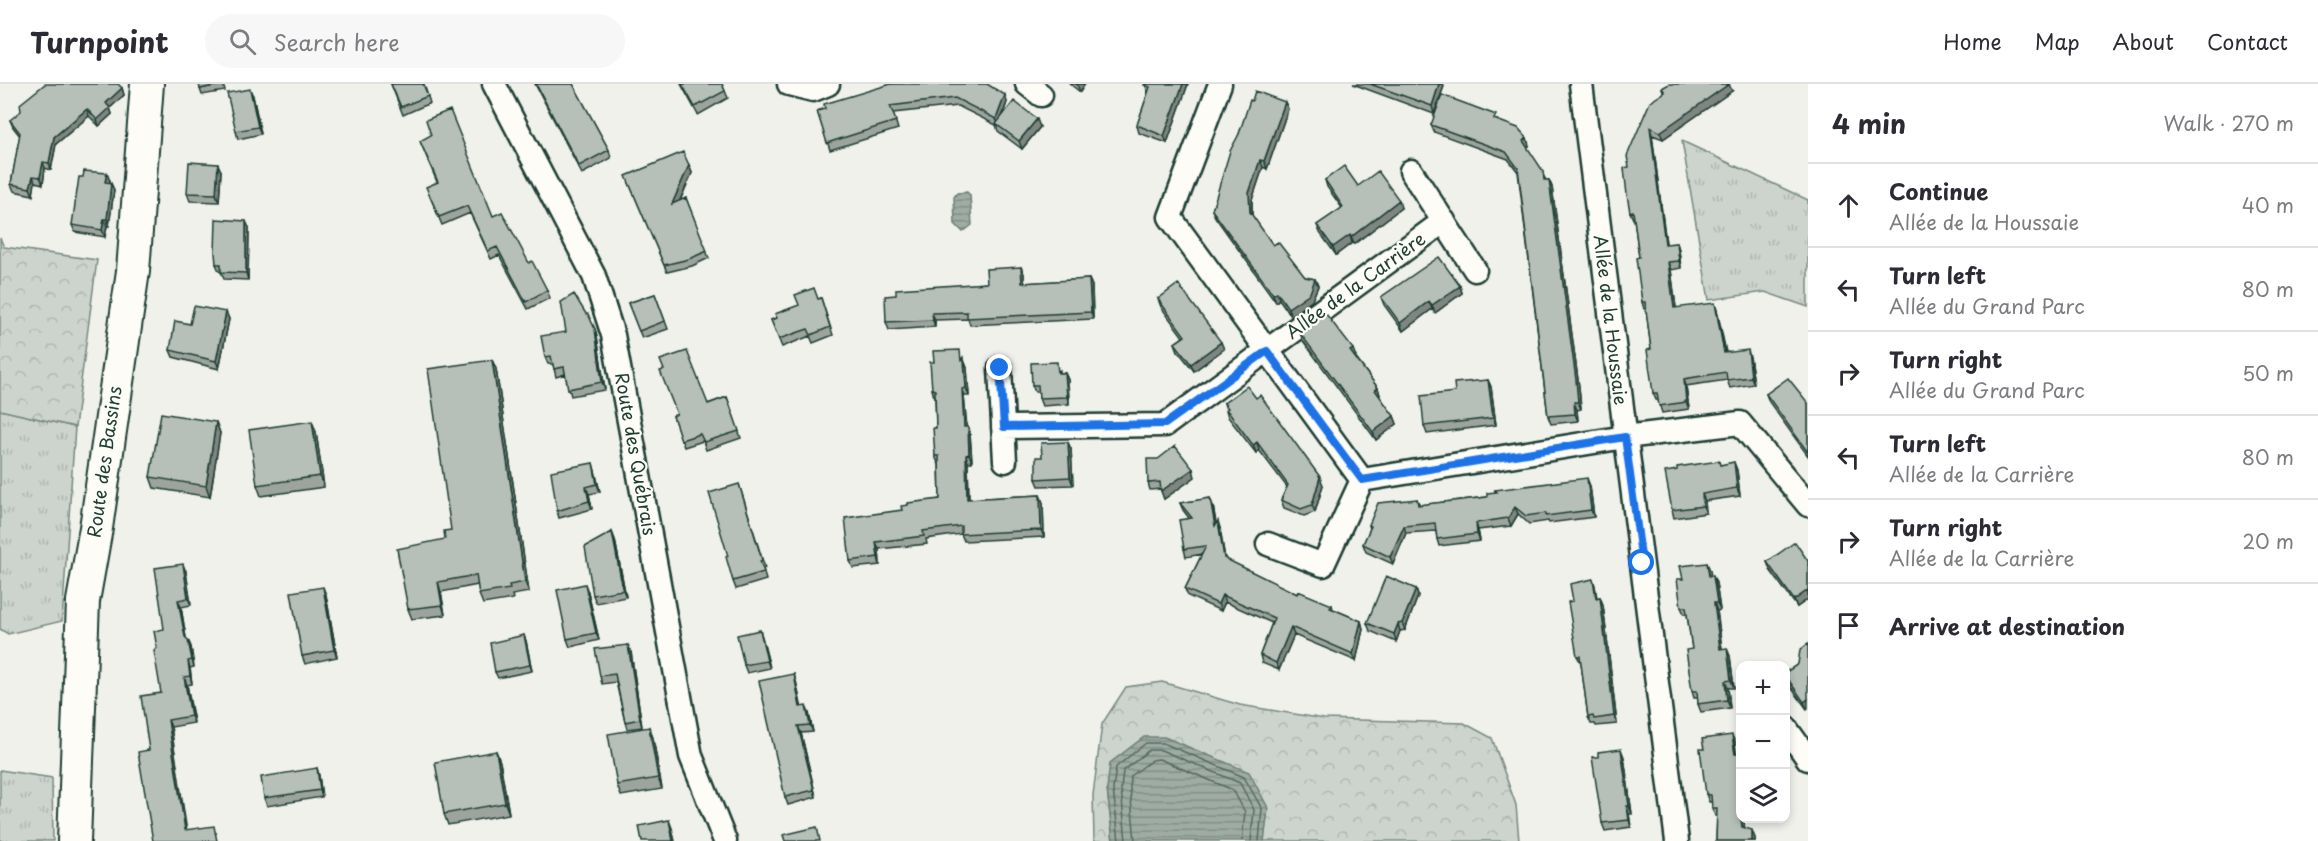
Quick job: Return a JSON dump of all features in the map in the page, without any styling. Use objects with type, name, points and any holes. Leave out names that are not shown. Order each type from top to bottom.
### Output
[{"type":"main road","name":"Route des Bassins","points":[[74,841],[83,601],[133,271],[147,84]]},
{"type":"street","name":"Route des Québrais","points":[[494,84],[594,276],[613,335],[691,756],[725,841]]},
{"type":"street","points":[[789,84],[813,90],[828,84]]},
{"type":"street","points":[[1220,84],[1170,217],[1362,480]]},
{"type":"street","name":"Allée de la Houssaie","points":[[1581,84],[1677,841]]},
{"type":"street","name":"Allée de la Carrière","points":[[1411,171],[1475,270]]},
{"type":"street","name":"Allée de la Carrière","points":[[1004,427],[1165,424],[1444,221]]},
{"type":"street","points":[[1000,368],[1005,461]]},
{"type":"street","points":[[1362,480],[1625,437],[1740,423],[1808,505]]},
{"type":"street","points":[[1268,544],[1323,565],[1362,480]]},
{"type":"street","points":[[1790,734],[1806,753]]},
{"type":"green space","points":[[1682,141],[1808,200],[1808,307],[1765,292],[1709,300]]},
{"type":"green space","points":[[0,238],[4,247],[97,260],[75,427],[0,410]]},
{"type":"green space","points":[[0,410],[75,427],[62,621],[8,634],[0,629]]},
{"type":"green space","points":[[1162,682],[1240,705],[1324,719],[1464,723],[1492,738],[1516,805],[1519,841],[1264,841],[1268,808],[1184,745],[1164,737],[1107,789],[1113,841],[1094,841],[1093,795],[1102,724],[1126,687]]},
{"type":"green space","points":[[0,770],[52,778],[53,841],[0,841]]},
{"type":"water","points":[[967,192],[970,195],[972,225],[963,232],[955,224],[954,197],[957,193]]},
{"type":"water","points":[[1144,737],[1164,737],[1249,772],[1268,808],[1264,841],[1113,841],[1107,789],[1110,763]]},
{"type":"building","points":[[45,84],[118,84],[122,88],[106,103],[110,108],[97,120],[87,109],[54,137],[49,163],[43,162],[40,177],[33,176],[30,188],[11,184],[20,133],[10,120],[21,111],[20,104]]},
{"type":"building","points":[[199,84],[222,84],[200,89]]},
{"type":"building","points":[[391,84],[423,84],[428,96],[401,107]]},
{"type":"building","points":[[536,84],[573,84],[609,150],[579,166]]},
{"type":"building","points":[[682,84],[722,84],[725,91],[695,107]]},
{"type":"building","points":[[891,84],[987,84],[1005,95],[996,119],[955,98],[890,106],[896,121],[827,143],[817,111],[825,109],[824,104]]},
{"type":"building","points":[[1145,84],[1183,84],[1164,136],[1137,125],[1150,87]]},
{"type":"building","points":[[1370,84],[1439,84],[1432,106]]},
{"type":"building","points":[[1669,84],[1729,84],[1660,132],[1650,127],[1665,244],[1677,243],[1679,261],[1668,262],[1674,308],[1715,303],[1724,353],[1748,350],[1751,377],[1727,380],[1726,372],[1684,379],[1686,402],[1659,406],[1657,393],[1653,393],[1647,350],[1651,349],[1645,302],[1642,302],[1633,211],[1630,212],[1624,168],[1629,167],[1627,156],[1650,102],[1665,92],[1662,88]]},
{"type":"building","points":[[250,89],[258,127],[236,131],[227,93]]},
{"type":"building","points":[[1255,91],[1285,102],[1264,161],[1260,160],[1249,193],[1250,212],[1273,245],[1278,242],[1305,277],[1315,279],[1310,293],[1288,308],[1277,292],[1273,294],[1212,210],[1230,151]]},
{"type":"building","points":[[1442,95],[1496,115],[1494,119],[1518,128],[1527,138],[1523,141],[1543,171],[1544,180],[1549,180],[1576,380],[1578,402],[1574,402],[1575,414],[1548,416],[1518,168],[1506,152],[1431,125]]},
{"type":"building","points":[[1014,101],[1037,119],[1019,141],[996,124]]},
{"type":"building","points":[[450,110],[493,216],[502,212],[529,263],[532,261],[547,290],[526,302],[497,247],[488,251],[467,206],[439,217],[426,187],[438,182],[420,141],[431,135],[426,120]]},
{"type":"building","points":[[683,152],[689,165],[672,204],[686,198],[707,251],[689,259],[664,265],[626,176]]},
{"type":"building","points":[[189,162],[218,164],[216,194],[187,193]]},
{"type":"building","points":[[1344,166],[1358,186],[1378,171],[1399,200],[1351,237],[1350,235],[1333,247],[1317,225],[1343,207],[1325,180]]},
{"type":"building","points":[[84,171],[107,173],[105,182],[111,183],[107,219],[104,219],[102,230],[72,225],[79,177],[83,177]]},
{"type":"building","points":[[216,219],[246,221],[246,273],[221,272],[221,264],[216,264]]},
{"type":"building","points":[[1439,257],[1460,286],[1432,305],[1429,301],[1400,323],[1381,297]]},
{"type":"building","points":[[1021,267],[1022,283],[1089,279],[1091,312],[967,318],[967,312],[932,313],[933,320],[886,322],[885,296],[896,295],[896,289],[987,283],[986,269]]},
{"type":"building","points":[[1178,284],[1221,342],[1191,364],[1175,343],[1185,336],[1158,299]]},
{"type":"building","points":[[814,288],[818,299],[821,298],[830,327],[811,335],[808,329],[779,339],[771,320],[777,318],[775,314],[799,305],[795,295]]},
{"type":"building","points":[[574,294],[595,329],[602,382],[568,389],[564,367],[554,369],[551,356],[545,357],[541,336],[566,332],[561,302]]},
{"type":"building","points":[[655,294],[665,321],[639,331],[628,303]]},
{"type":"building","points":[[194,306],[226,312],[216,361],[170,350],[175,321],[190,324]]},
{"type":"building","points":[[1326,314],[1353,349],[1350,351],[1378,388],[1375,390],[1394,416],[1373,432],[1300,333]]},
{"type":"building","points":[[960,350],[961,361],[964,360],[966,388],[962,389],[964,427],[968,427],[967,499],[1040,495],[1041,530],[961,534],[961,526],[923,531],[924,536],[876,542],[878,557],[850,561],[845,518],[902,510],[901,506],[908,505],[908,503],[940,499],[939,456],[935,456],[933,428],[936,428],[935,390],[932,389],[930,362],[934,362],[933,351]]},
{"type":"building","points":[[687,351],[708,404],[727,397],[739,431],[704,442],[700,434],[681,440],[673,416],[677,414],[660,371],[664,370],[660,360]]},
{"type":"building","points":[[492,360],[525,582],[509,585],[510,589],[479,594],[476,575],[438,582],[442,605],[408,609],[397,549],[445,539],[444,531],[451,530],[428,369]]},
{"type":"building","points":[[1057,362],[1058,373],[1065,373],[1067,397],[1039,398],[1038,385],[1032,385],[1031,363]]},
{"type":"building","points":[[1788,378],[1808,403],[1807,451],[1766,394]]},
{"type":"building","points":[[1488,380],[1493,418],[1424,426],[1421,396],[1455,392],[1454,383]]},
{"type":"building","points":[[1247,386],[1256,398],[1260,395],[1320,477],[1312,505],[1301,509],[1281,500],[1288,485],[1257,442],[1253,445],[1226,409],[1228,408],[1224,403]]},
{"type":"building","points":[[161,413],[216,422],[206,486],[150,477]]},
{"type":"building","points":[[312,421],[320,476],[257,485],[249,430]]},
{"type":"building","points":[[1068,442],[1070,477],[1036,479],[1036,457],[1042,457],[1041,443]]},
{"type":"building","points":[[1175,446],[1193,469],[1161,491],[1160,482],[1148,483],[1147,459],[1158,459]]},
{"type":"building","points":[[1719,461],[1720,465],[1734,462],[1737,488],[1702,494],[1703,506],[1672,510],[1665,472],[1677,470],[1677,467]]},
{"type":"building","points":[[593,463],[597,484],[586,487],[589,501],[557,511],[551,471]]},
{"type":"building","points":[[1587,478],[1591,510],[1546,516],[1546,513],[1526,516],[1515,507],[1508,518],[1476,523],[1477,534],[1437,539],[1435,523],[1404,526],[1390,557],[1363,544],[1378,503],[1417,499],[1418,505],[1487,497],[1487,493],[1497,492],[1495,490]]},
{"type":"building","points":[[739,484],[764,572],[733,581],[709,493]]},
{"type":"building","points":[[1210,498],[1215,526],[1218,521],[1224,558],[1297,594],[1298,591],[1332,605],[1330,608],[1361,621],[1353,654],[1291,627],[1276,663],[1260,655],[1274,618],[1222,595],[1218,604],[1185,589],[1206,546],[1184,549],[1179,520],[1192,518],[1180,503]]},
{"type":"building","points":[[612,532],[623,590],[593,595],[585,547]]},
{"type":"building","points":[[1795,542],[1808,561],[1808,590],[1794,600],[1767,562]]},
{"type":"building","points":[[1707,563],[1709,576],[1713,576],[1720,649],[1727,648],[1731,680],[1725,681],[1727,700],[1698,704],[1697,691],[1692,691],[1686,650],[1692,649],[1686,607],[1681,607],[1677,579],[1683,579],[1680,566]]},
{"type":"building","points":[[183,564],[188,598],[178,600],[192,660],[188,661],[190,676],[184,677],[191,716],[168,720],[185,830],[214,826],[217,841],[153,841],[138,752],[149,750],[141,696],[161,693],[154,651],[157,648],[154,631],[164,629],[155,568]]},
{"type":"building","points":[[1386,576],[1416,589],[1402,623],[1398,624],[1394,634],[1367,623]]},
{"type":"building","points":[[1593,579],[1596,598],[1600,597],[1614,716],[1594,719],[1593,716],[1588,717],[1580,656],[1577,656],[1568,602],[1573,601],[1570,584]]},
{"type":"building","points":[[585,584],[596,633],[567,639],[557,590]]},
{"type":"building","points":[[323,587],[334,650],[302,656],[291,592]]},
{"type":"building","points":[[760,630],[767,661],[744,665],[737,635]]},
{"type":"building","points":[[524,635],[530,665],[495,672],[490,643]]},
{"type":"building","points":[[1808,644],[1808,699],[1804,702],[1790,682],[1790,670],[1798,664],[1800,650]]},
{"type":"building","points":[[628,645],[640,719],[625,722],[615,674],[600,676],[595,649]]},
{"type":"building","points":[[794,674],[800,707],[806,706],[810,725],[798,726],[814,790],[785,797],[759,681]]},
{"type":"building","points":[[649,727],[658,778],[617,785],[608,734]]},
{"type":"building","points":[[1732,735],[1736,754],[1736,823],[1742,823],[1742,827],[1752,830],[1752,841],[1716,841],[1717,808],[1712,808],[1711,795],[1706,794],[1700,749],[1704,749],[1702,739]]},
{"type":"building","points":[[1621,749],[1629,820],[1602,823],[1592,757],[1598,757],[1598,752]]},
{"type":"building","points":[[496,751],[505,803],[444,814],[435,762]]},
{"type":"building","points":[[317,768],[320,790],[264,798],[261,777]]},
{"type":"building","points":[[669,820],[673,841],[642,841],[639,826]]},
{"type":"building","points":[[817,827],[820,841],[785,841],[783,835]]},
{"type":"route","points":[[1000,368],[1004,427],[1137,426],[1165,424],[1267,351],[1362,480],[1625,437],[1642,563]]}]
